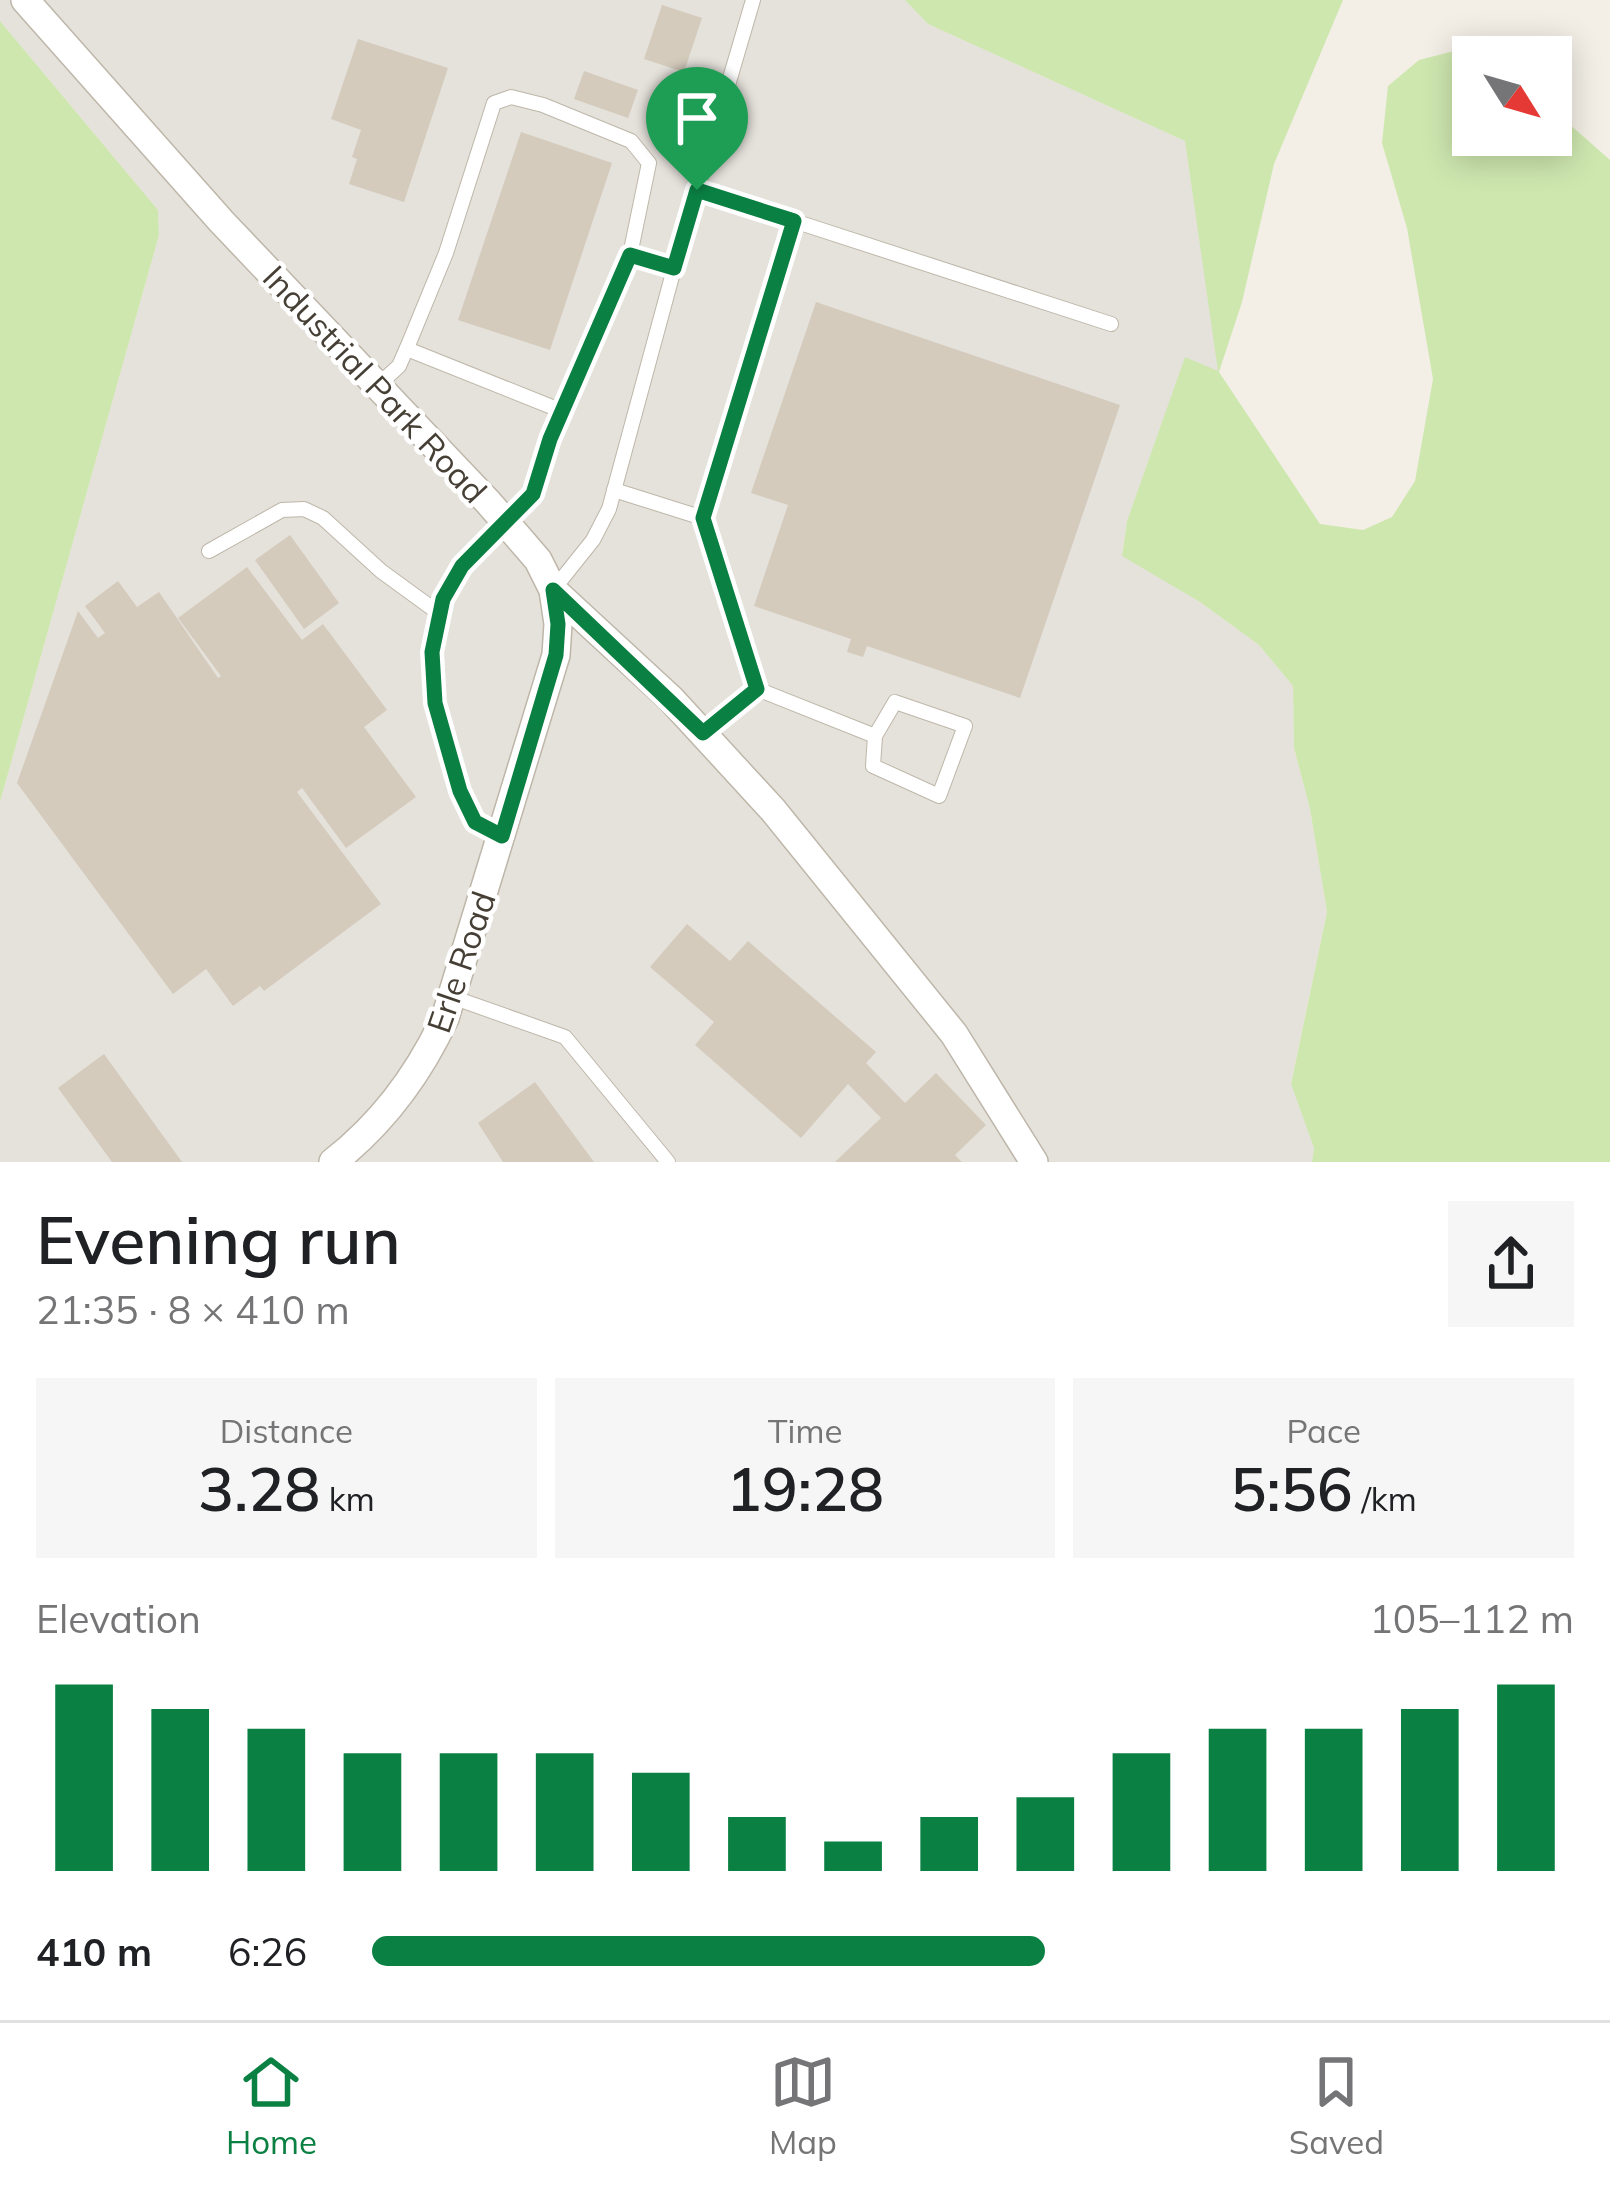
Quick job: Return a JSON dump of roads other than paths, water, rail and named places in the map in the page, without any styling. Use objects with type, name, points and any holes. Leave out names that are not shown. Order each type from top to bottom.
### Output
[{"type":"street","name":"Industrial Park Road","points":[[26,0],[221,221],[505,522],[538,560],[553,590],[703,733],[773,810],[967,1053],[1034,1162]]},
{"type":"street","name":"Erle Road","points":[[333,1162],[394,1105],[428,1054],[452,997],[556,655],[553,590]]},
{"type":"lane","points":[[553,590],[593,540],[614,490],[753,0]]},
{"type":"lane","points":[[377,386],[399,365],[407,349],[446,253],[494,103],[512,97],[543,105],[631,141],[649,163],[630,255],[562,411],[533,494],[462,566],[443,599],[432,652],[440,722],[460,791],[475,822],[502,836]]},
{"type":"lane","points":[[697,190],[1111,324]]},
{"type":"lane","points":[[757,689],[703,518],[794,221]]},
{"type":"lane","points":[[630,255],[674,268]]},
{"type":"lane","points":[[407,349],[562,411]]},
{"type":"lane","points":[[614,490],[703,518]]},
{"type":"lane","points":[[208,551],[283,510],[304,509],[323,518],[381,571],[440,614]]},
{"type":"lane","points":[[703,733],[757,689]]},
{"type":"lane","points":[[757,689],[875,736]]},
{"type":"lane","points":[[895,702],[965,726],[939,796],[873,766],[875,736],[895,702]]},
{"type":"lane","points":[[452,997],[565,1037],[668,1162]]}]
